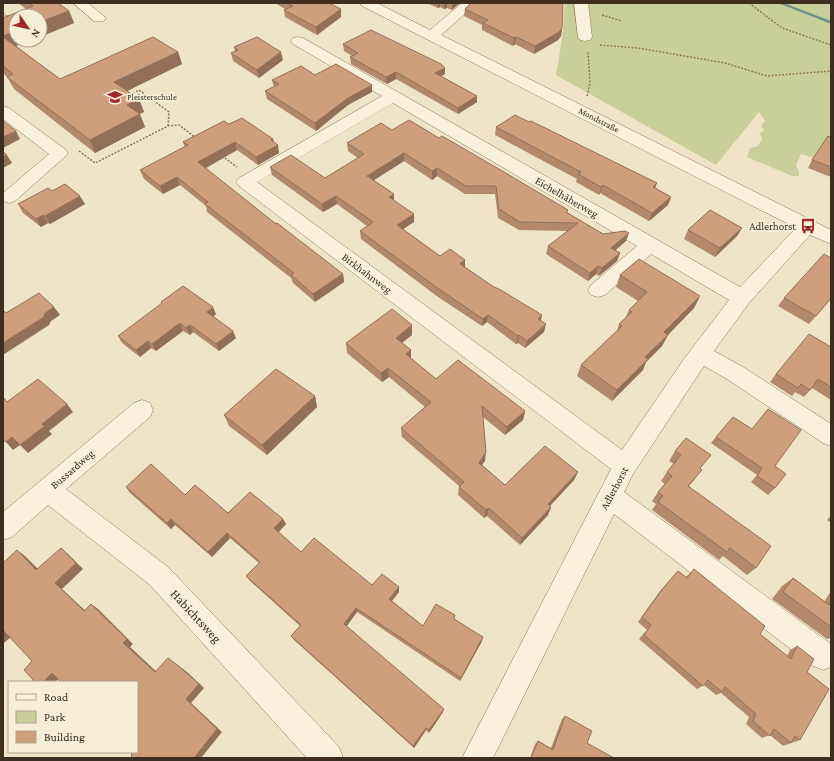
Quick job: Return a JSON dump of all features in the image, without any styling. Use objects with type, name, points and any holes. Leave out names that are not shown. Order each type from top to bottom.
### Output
[{"type":"street","points":[[80,3],[99,18]]},
{"type":"street","name":"Mondstraße","points":[[367,3],[831,238]]},
{"type":"street","points":[[431,35],[438,31],[470,3]]},
{"type":"street","points":[[581,3],[585,40]]},
{"type":"street","name":"Eichelhäherweg","points":[[298,42],[742,298]]},
{"type":"street","points":[[245,182],[392,97]]},
{"type":"street","points":[[3,111],[24,129],[60,154],[9,197]]},
{"type":"street","name":"Birkhahnweg","points":[[245,182],[625,466]]},
{"type":"street","name":"Adlerhorst","points":[[477,758],[625,466],[701,354],[742,298],[808,226]]},
{"type":"street","points":[[598,290],[650,245]]},
{"type":"street","points":[[701,354],[735,374],[831,436]]},
{"type":"street","name":"Bussardweg","points":[[3,528],[142,410]]},
{"type":"street","name":"Habichtsweg","points":[[48,490],[159,576],[328,758]]},
{"type":"street","points":[[610,496],[823,656]]},
{"type":"path","points":[[749,3],[782,28],[831,45]]},
{"type":"path","points":[[599,14],[622,21]]},
{"type":"path","points":[[578,110],[586,105],[590,83],[589,55],[585,40],[725,62],[767,76],[831,70]]},
{"type":"path","points":[[126,97],[139,90],[169,112],[168,126]]},
{"type":"path","points":[[132,102],[146,95]]},
{"type":"path","points":[[76,149],[95,163],[168,126],[179,125],[199,140]]},
{"type":"path","points":[[217,153],[247,174],[245,182]]},
{"type":"green space","points":[[565,3],[831,3],[831,147],[814,158],[801,154],[796,165],[799,176],[792,176],[747,157],[750,148],[758,146],[762,139],[760,134],[764,130],[761,126],[765,121],[759,112],[716,165],[556,75],[562,39]]},
{"type":"building","points":[[29,3],[58,3],[69,11],[48,19],[48,8],[28,8],[33,6]]},
{"type":"building","points":[[287,3],[329,3],[341,9],[316,27],[284,10],[293,6]]},
{"type":"building","points":[[471,3],[563,3],[562,28],[559,32],[535,46],[483,23],[488,20],[465,9]]},
{"type":"building","points":[[8,16],[8,34],[3,36],[3,18]]},
{"type":"building","points":[[371,30],[441,64],[445,68],[435,73],[477,96],[458,108],[396,72],[386,77],[350,57],[358,53],[343,44]]},
{"type":"building","points":[[3,37],[8,41],[8,48],[18,48],[60,79],[153,37],[178,52],[114,82],[139,99],[127,105],[140,114],[90,140],[7,77],[13,74],[3,66]]},
{"type":"building","points":[[257,37],[281,52],[257,70],[231,53],[238,50],[234,47]]},
{"type":"building","points":[[336,64],[372,85],[348,98],[315,123],[265,91],[279,84],[272,80],[301,66],[315,75]]},
{"type":"building","points":[[515,115],[529,122],[531,121],[657,183],[653,187],[671,197],[652,213],[603,185],[601,187],[578,174],[581,172],[496,127]]},
{"type":"building","points":[[242,118],[273,139],[271,140],[278,145],[256,157],[235,142],[198,162],[276,224],[277,223],[343,274],[313,294],[291,275],[294,273],[205,204],[208,202],[177,177],[160,186],[140,170],[188,145],[183,142],[224,121],[229,124]]},
{"type":"building","points":[[409,120],[439,138],[442,136],[504,172],[568,210],[566,212],[603,234],[625,231],[629,233],[611,248],[620,253],[602,268],[598,266],[590,273],[548,246],[578,223],[520,222],[499,209],[496,186],[466,186],[437,168],[432,171],[404,153],[367,176],[394,194],[389,197],[414,214],[397,225],[440,256],[450,249],[465,260],[460,264],[494,287],[542,315],[538,319],[546,324],[527,341],[488,315],[483,319],[439,289],[360,231],[373,222],[336,196],[322,204],[270,167],[291,155],[325,178],[364,154],[347,143],[381,123],[392,130]]},
{"type":"building","points":[[3,121],[16,131],[3,137]]},
{"type":"building","points":[[828,136],[831,137],[831,167],[812,160]]},
{"type":"building","points":[[65,184],[80,196],[45,216],[43,215],[36,219],[18,204],[48,188],[52,191]]},
{"type":"building","points":[[710,210],[742,228],[720,248],[688,230]]},
{"type":"building","points":[[824,254],[831,258],[831,298],[816,316],[784,298]]},
{"type":"building","points":[[639,259],[700,296],[664,332],[668,335],[645,357],[648,359],[617,390],[581,365],[622,326],[619,324],[632,312],[629,310],[647,292],[620,275]]},
{"type":"building","points":[[183,286],[213,307],[207,312],[233,331],[216,344],[190,325],[186,328],[180,323],[152,344],[148,341],[136,350],[118,336],[162,303],[161,302]]},
{"type":"building","points":[[39,293],[54,307],[45,313],[44,317],[3,343],[3,310],[6,313]]},
{"type":"building","points":[[392,309],[412,325],[396,338],[411,350],[406,354],[436,379],[458,360],[525,411],[507,427],[482,406],[486,452],[479,463],[505,485],[545,446],[578,472],[548,504],[551,507],[522,538],[489,508],[486,510],[459,487],[464,482],[401,428],[431,402],[388,368],[381,373],[346,343]]},
{"type":"building","points":[[809,334],[831,347],[831,387],[818,379],[810,390],[801,384],[798,388],[776,374]]},
{"type":"building","points":[[276,369],[315,396],[262,445],[224,415]]},
{"type":"building","points":[[38,379],[67,404],[42,424],[45,426],[20,445],[12,437],[6,442],[3,440],[3,398],[7,402]]},
{"type":"building","points":[[768,409],[801,430],[775,466],[786,474],[775,488],[757,476],[762,468],[716,437],[733,417],[752,429]]},
{"type":"building","points":[[686,438],[711,455],[700,468],[702,470],[688,486],[771,546],[756,568],[730,548],[727,552],[658,502],[663,496],[658,492],[672,476],[667,472],[681,455],[675,451]]},
{"type":"building","points":[[151,464],[185,495],[195,485],[228,513],[250,492],[283,519],[274,528],[301,552],[314,538],[372,585],[382,574],[399,587],[389,599],[423,626],[436,604],[455,615],[454,619],[483,637],[461,678],[356,608],[344,624],[444,709],[429,730],[426,728],[413,746],[291,636],[301,625],[246,576],[260,562],[227,533],[208,552],[171,519],[167,523],[126,487]]},
{"type":"building","points":[[61,548],[76,563],[55,583],[84,611],[91,604],[127,639],[123,643],[155,672],[168,658],[199,684],[186,699],[217,729],[194,758],[133,758],[131,753],[138,753],[138,681],[60,681],[52,673],[44,681],[34,681],[24,670],[32,661],[3,630],[3,563],[17,550],[36,570]]},
{"type":"building","points":[[694,569],[765,626],[760,634],[791,659],[797,646],[814,659],[807,672],[829,689],[800,740],[795,736],[791,743],[774,729],[770,736],[753,721],[756,714],[725,687],[722,692],[708,680],[703,686],[644,635],[651,625],[642,617],[665,586],[678,571],[687,578]]},
{"type":"building","points":[[793,578],[829,605],[831,602],[831,627],[783,592]]},
{"type":"building","points":[[565,716],[592,731],[587,743],[614,758],[531,758],[538,741],[553,750]]},
{"type":"waterway","points":[[780,3],[831,23]]},
{"type":"place","name":"Pleisterschule","points":[[115,97]]},
{"type":"place","name":"Adlerhorst","points":[[808,226]]}]
